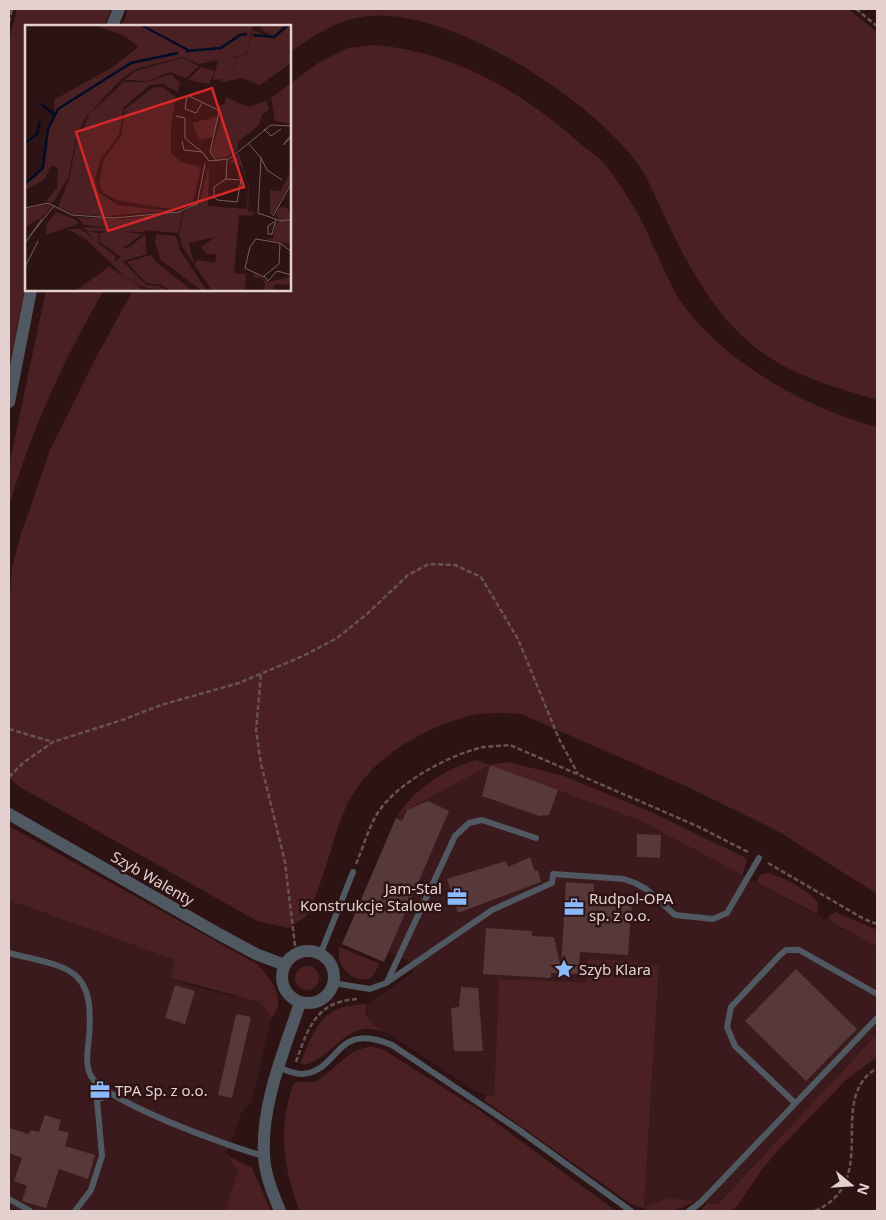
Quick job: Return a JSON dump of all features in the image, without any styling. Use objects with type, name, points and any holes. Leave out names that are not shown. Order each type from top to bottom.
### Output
[{"type":"street","points":[[112,25],[119,9]]},
{"type":"street","points":[[9,402],[31,291]]},
{"type":"street","name":"Szyb Walenty","points":[[9,814],[217,933],[256,954],[285,965]]},
{"type":"street","points":[[312,952],[320,955],[331,966],[333,983],[324,998],[308,1004],[293,999],[283,988],[282,972],[285,965],[296,954],[312,952]]},
{"type":"street","points":[[280,1211],[270,1188],[264,1156],[269,1105],[300,1002]]},
{"type":"lane","points":[[386,983],[456,836],[469,823],[482,820],[536,838]]},
{"type":"lane","points":[[333,983],[370,988],[386,983],[492,910],[552,883],[553,874],[624,879],[646,889],[675,916],[713,920],[727,913],[759,858]]},
{"type":"lane","points":[[320,955],[353,872]]},
{"type":"lane","points":[[795,1103],[734,1046],[727,1027],[731,1007],[780,955],[792,949],[799,950],[877,994]]},
{"type":"lane","points":[[9,953],[62,968],[77,974],[81,979],[86,988],[90,1010],[87,1060],[90,1075],[111,1094],[144,1112],[264,1156]]},
{"type":"lane","points":[[689,1211],[701,1202],[877,1018]]},
{"type":"lane","points":[[279,1068],[300,1074],[312,1072],[343,1045],[360,1038],[376,1038],[392,1045],[519,1130],[631,1211]]},
{"type":"lane","points":[[75,1211],[91,1190],[102,1156],[97,1100],[111,1094]]},
{"type":"lane","points":[[9,1200],[30,1211]]},
{"type":"path","points":[[9,22],[12,9]]},
{"type":"path","points":[[856,9],[877,26]]},
{"type":"path","points":[[9,777],[24,762],[54,742],[261,675],[303,656],[337,638],[368,614],[408,575],[429,564],[455,565],[481,577],[518,639],[531,665],[542,701],[559,740],[578,774]]},
{"type":"path","points":[[261,675],[256,730],[261,764],[285,862],[296,954]]},
{"type":"path","points":[[9,729],[54,742]]},
{"type":"path","points":[[353,872],[377,814],[392,794],[421,774],[455,757],[484,747],[510,745],[725,840],[864,919],[877,924]]},
{"type":"path","points":[[815,1211],[833,1200],[846,1183],[849,1172],[854,1106],[858,1091],[865,1078],[877,1068]]},
{"type":"shaded area","points":[[17,9],[111,9],[104,25],[25,25],[25,287],[9,367],[9,41]]},
{"type":"shaded area","points":[[128,9],[848,9],[877,32],[877,400],[804,376],[787,368],[770,358],[739,333],[715,306],[705,291],[678,243],[640,167],[618,141],[589,114],[554,87],[515,62],[474,40],[433,25],[395,16],[361,17],[342,22],[315,35],[291,51],[291,25],[122,25]]},
{"type":"shaded area","points":[[375,45],[404,49],[431,56],[483,76],[531,105],[607,166],[637,212],[676,294],[693,317],[714,339],[765,378],[793,394],[850,419],[877,427],[877,894],[781,833],[690,788],[521,714],[481,714],[449,722],[411,740],[378,764],[352,795],[343,814],[320,885],[309,910],[305,917],[288,928],[257,921],[20,787],[9,777],[9,611],[12,568],[20,537],[50,450],[93,363],[132,291],[291,291],[291,83],[318,63],[348,48]]},
{"type":"shaded area","points":[[46,291],[103,291],[75,342],[38,423],[9,507],[9,466]]},
{"type":"shaded area","points":[[475,760],[490,765],[407,810],[396,818],[411,798],[430,782],[463,764]]},
{"type":"shaded area","points":[[508,762],[564,776],[651,812],[744,857],[747,861],[742,875],[641,821],[490,765]]},
{"type":"shaded area","points":[[490,765],[641,821],[877,947],[877,1034],[718,1204],[668,1198],[644,1208],[659,966],[588,959],[585,982],[499,979],[494,1097],[477,1092],[368,1020],[366,1016],[368,1004],[414,972],[407,960],[389,952],[384,962],[342,944],[396,818],[407,810]]},
{"type":"shaded area","points":[[9,826],[257,964],[276,990],[278,1005],[276,1012],[271,1018],[260,1002],[170,978],[175,960],[9,900]]},
{"type":"shaded area","points":[[767,873],[788,881],[813,897],[818,902],[817,914],[756,882],[761,874]]},
{"type":"shaded area","points":[[9,900],[176,960],[170,978],[200,988],[260,1002],[271,1018],[252,1102],[242,1111],[226,1155],[238,1171],[225,1211],[9,1211]]},
{"type":"shaded area","points":[[836,912],[877,930],[877,947],[828,920],[830,915]]},
{"type":"shaded area","points":[[339,947],[380,964],[371,978],[356,978],[348,973],[339,960]]},
{"type":"shaded area","points":[[587,959],[627,961],[659,966],[644,1208],[668,1198],[694,1201],[679,1209],[655,1211],[647,1209],[631,1204],[484,1100],[487,1095],[494,1097],[499,979],[585,982]]},
{"type":"shaded area","points":[[307,966],[316,969],[319,978],[316,987],[307,990],[298,987],[295,978],[298,969]]},
{"type":"shaded area","points":[[368,1004],[366,1009],[367,1018],[374,1025],[388,1033],[371,1029],[356,1031],[316,1061],[300,1064],[316,1028],[322,1020],[340,1008]]},
{"type":"shaded area","points":[[877,1034],[877,1057],[846,1080],[783,1145],[763,1168],[738,1205],[731,1211],[700,1211],[707,1203],[718,1204]]},
{"type":"shaded area","points":[[371,1046],[384,1050],[479,1110],[616,1211],[300,1211],[290,1180],[284,1149],[285,1117],[293,1085],[296,1082],[316,1082],[354,1051]]},
{"type":"shaded area","points":[[226,1155],[252,1168],[271,1211],[225,1211],[238,1171]]},
{"type":"building","points":[[490,765],[558,790],[549,815],[539,816],[482,796]]},
{"type":"building","points":[[428,801],[449,811],[384,962],[342,944],[396,818],[402,821],[407,810]]},
{"type":"building","points":[[637,834],[661,835],[660,858],[637,857]]},
{"type":"building","points":[[530,857],[535,871],[538,870],[541,882],[458,913],[447,879],[506,861],[508,867]]},
{"type":"building","points":[[566,882],[594,884],[593,900],[632,902],[628,955],[580,952],[578,974],[551,973],[551,978],[483,974],[486,928],[532,931],[532,936],[554,937],[561,968]]},
{"type":"building","points":[[796,969],[857,1029],[806,1081],[745,1021]]},
{"type":"building","points":[[175,985],[195,991],[185,1024],[165,1018]]},
{"type":"building","points":[[461,987],[478,988],[483,1051],[454,1051],[451,1008],[459,1007]]},
{"type":"building","points":[[236,1014],[251,1017],[232,1098],[218,1095]]},
{"type":"building","points":[[45,1115],[61,1120],[58,1130],[69,1133],[65,1146],[95,1155],[88,1179],[59,1169],[46,1208],[22,1201],[27,1186],[14,1181],[22,1158],[9,1153],[9,1128],[29,1134],[31,1130],[39,1132]]},
{"type":"place","name":"Jam-Stal Konstrukcje Stalowe","points":[[457,897]]},
{"type":"place","name":"Rudpol-OPA sp. z o.o.","points":[[574,907]]},
{"type":"place","name":"Szyb Klara","points":[[564,969]]},
{"type":"place","name":"TPA Sp. z o.o.","points":[[100,1090]]}]
